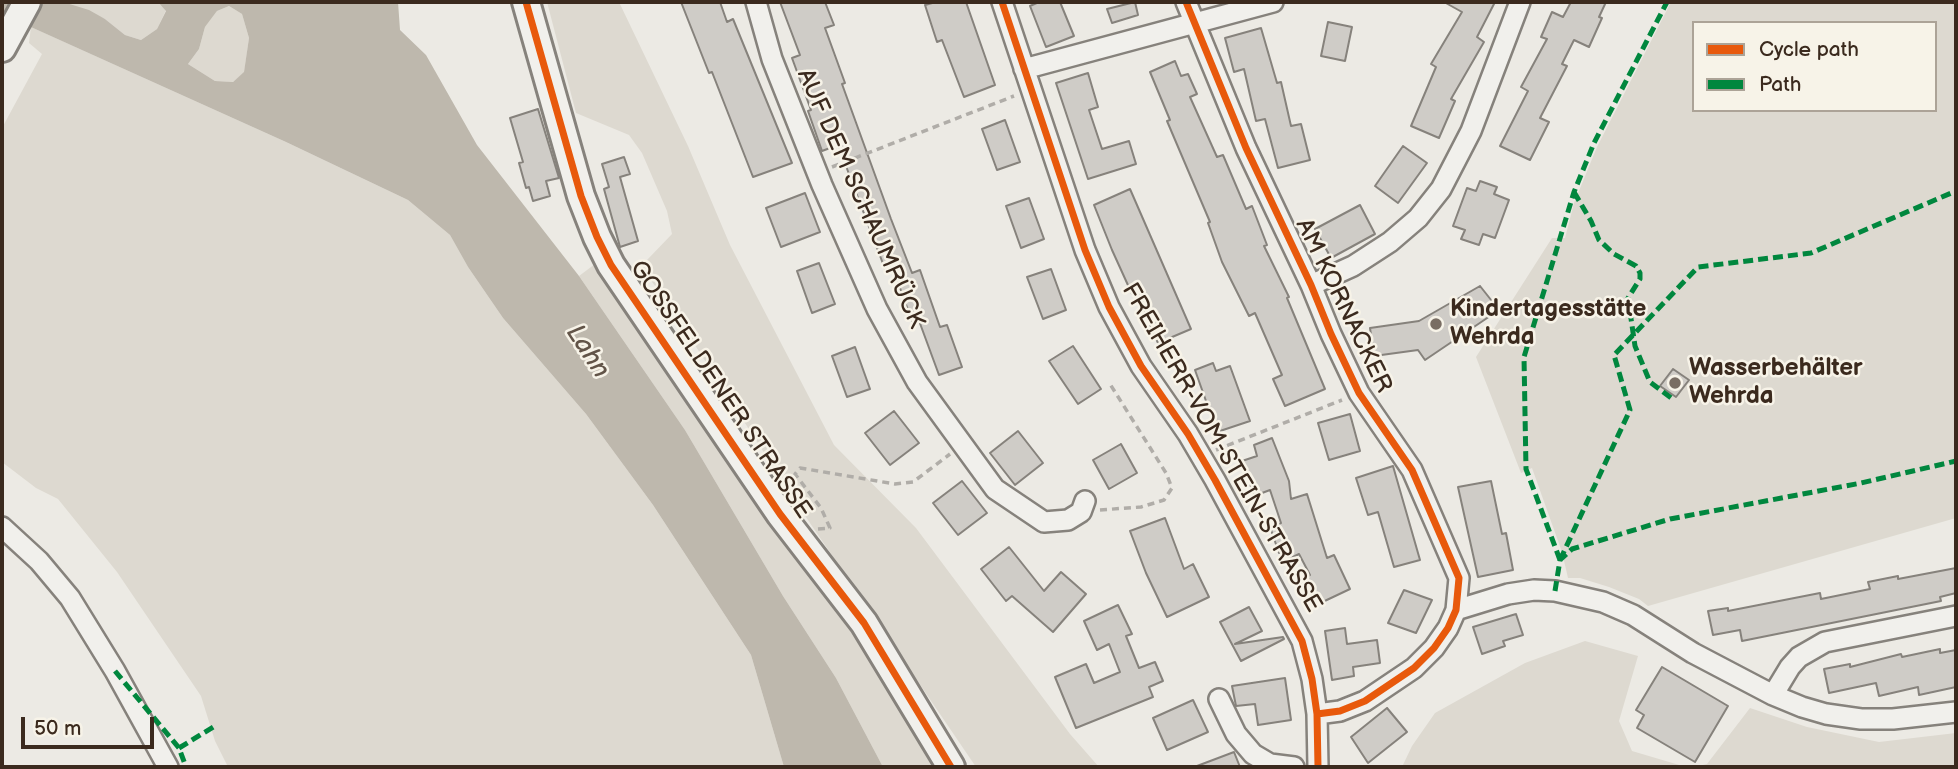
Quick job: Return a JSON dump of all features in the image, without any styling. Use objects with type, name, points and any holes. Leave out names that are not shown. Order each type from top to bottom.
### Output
[{"type":"main road","points":[[2,48],[27,2]]},
{"type":"main road","name":"GOSSFELDENER STRASSE","points":[[526,2],[581,196],[611,265],[780,514],[864,623],[951,767]]},
{"type":"street","name":"AUF DEM SCHAUMRÜCK","points":[[756,2],[772,59],[817,173],[877,309],[917,383],[995,489],[1044,522],[1068,520],[1083,506]]},
{"type":"street","name":"FREIHERR-VOM-STEIN-STRASSE","points":[[1002,2],[1084,250],[1109,307],[1141,366],[1201,456],[1302,641],[1312,679],[1317,714],[1307,767],[1270,764],[1252,754],[1236,734],[1219,699]]},
{"type":"street","name":"AM KORNACKER","points":[[1186,2],[1247,148],[1359,393],[1412,470],[1459,578],[1456,610],[1434,648],[1406,674],[1365,701],[1339,711],[1317,714]]},
{"type":"street","points":[[1024,69],[1273,2]]},
{"type":"street","points":[[1311,285],[1353,266],[1390,242],[1418,218],[1441,189],[1471,131],[1520,2]]},
{"type":"street","points":[[2,527],[39,561],[70,598],[115,671],[168,767]]},
{"type":"street","points":[[1456,610],[1508,594],[1534,590],[1555,591],[1603,602],[1633,615],[1693,653],[1773,695],[1826,714],[1861,719],[1893,719],[1956,712]]},
{"type":"street","points":[[1773,695],[1790,667],[1799,657],[1817,646],[1956,616]]},
{"type":"path","points":[[817,173],[1031,89]]},
{"type":"path","points":[[1083,506],[1141,507],[1164,500],[1172,488],[1166,472],[1110,384]]},
{"type":"path","points":[[1201,456],[1359,393]]},
{"type":"path","points":[[816,529],[830,528],[821,508],[795,474],[800,467],[895,484],[913,482],[962,444]]},
{"type":"shaded area","points":[[63,2],[158,2],[166,10],[157,29],[141,40],[125,35],[105,19]]},
{"type":"shaded area","points":[[547,2],[619,2],[688,146],[730,245],[834,445],[916,528],[1070,734],[1099,767],[976,767],[795,501],[666,300],[642,269],[672,234],[667,211],[642,153],[629,135],[576,113]]},
{"type":"shaded area","points":[[1671,2],[1956,2],[1956,518],[1648,606],[1639,599],[1609,587],[1580,578],[1568,578],[1562,552],[1532,468],[1521,473],[1476,357],[1552,238],[1565,238],[1574,203],[1597,147]]},
{"type":"shaded area","points":[[229,6],[242,14],[249,38],[244,73],[233,82],[215,81],[188,64],[199,49],[205,27],[217,11]]},
{"type":"shaded area","points":[[31,27],[408,200],[450,235],[503,318],[586,414],[653,505],[751,655],[784,767],[228,767],[215,741],[201,696],[117,572],[58,499],[36,488],[2,462],[2,128],[42,54],[29,43]]},
{"type":"shaded area","points":[[595,264],[723,439],[904,700],[925,736],[935,767],[883,767],[836,678],[783,596],[685,430],[579,276]]},
{"type":"shaded area","points":[[1585,641],[1638,656],[1619,721],[1632,751],[1686,767],[1402,767],[1412,746],[1435,713],[1525,663]]},
{"type":"shaded area","points":[[1750,708],[1807,727],[1879,742],[1956,733],[1956,767],[1694,767],[1707,764]]},
{"type":"water","name":"Lahn","points":[[2,2],[63,2],[89,10],[125,35],[141,40],[157,29],[166,11],[158,2],[398,2],[400,30],[426,55],[477,145],[579,276],[685,430],[783,596],[836,678],[883,767],[784,767],[751,655],[653,505],[586,414],[503,318],[450,235],[408,200],[2,14]],"holes":[[[229,6],[242,14],[249,38],[244,72],[233,82],[215,81],[188,64],[199,49],[205,27],[217,11]]]},
{"type":"building","points":[[681,2],[720,2],[727,22],[733,19],[792,163],[753,177]]},
{"type":"building","points":[[780,2],[825,2],[834,25],[825,28],[845,83],[842,84],[891,219],[912,273],[920,270],[940,327],[947,325],[962,367],[939,375],[918,318],[912,321],[892,266],[885,269],[838,145],[822,151],[808,111],[811,110],[792,58],[800,55]]},
{"type":"building","points":[[936,2],[966,2],[995,85],[964,97],[942,40],[937,42],[925,5]]},
{"type":"building","points":[[1039,2],[1060,2],[1074,36],[1046,47],[1030,6]]},
{"type":"building","points":[[1135,2],[1138,15],[1112,23],[1107,9]]},
{"type":"building","points":[[1444,2],[1495,2],[1477,37],[1484,42],[1451,99],[1455,101],[1439,138],[1411,126],[1436,67],[1431,64],[1462,12]]},
{"type":"building","points":[[1571,2],[1606,2],[1589,47],[1574,40],[1562,64],[1567,66],[1540,118],[1549,122],[1530,160],[1500,146],[1528,91],[1521,87],[1547,39],[1541,37],[1552,12],[1563,17]]},
{"type":"building","points":[[1328,22],[1352,27],[1345,61],[1321,56]]},
{"type":"building","points":[[1261,28],[1277,83],[1281,82],[1291,126],[1301,124],[1310,160],[1278,168],[1265,119],[1256,121],[1244,69],[1234,72],[1225,38]]},
{"type":"building","points":[[1175,61],[1181,76],[1188,74],[1197,94],[1190,97],[1217,157],[1223,155],[1246,209],[1252,206],[1267,245],[1264,246],[1289,297],[1287,298],[1325,389],[1285,406],[1273,379],[1282,375],[1255,313],[1249,316],[1222,262],[1208,223],[1210,222],[1167,121],[1170,120],[1150,72]]},
{"type":"building","points":[[1088,73],[1098,107],[1089,110],[1102,149],[1129,141],[1136,164],[1088,179],[1056,83]]},
{"type":"building","points":[[538,109],[559,178],[546,181],[550,196],[533,201],[519,163],[523,162],[510,118]]},
{"type":"building","points":[[1005,120],[1020,162],[997,170],[982,129]]},
{"type":"building","points":[[1403,146],[1427,163],[1398,203],[1375,186]]},
{"type":"building","points":[[624,157],[630,174],[620,177],[638,241],[620,247],[604,189],[609,187],[602,164]]},
{"type":"building","points":[[1480,181],[1497,187],[1494,194],[1509,200],[1495,238],[1483,234],[1479,245],[1461,239],[1465,230],[1453,226],[1467,188],[1476,191]]},
{"type":"building","points":[[1130,189],[1191,329],[1158,343],[1136,292],[1132,294],[1094,205]]},
{"type":"building","points":[[805,193],[820,232],[781,247],[766,208]]},
{"type":"building","points":[[1029,198],[1044,239],[1021,248],[1006,206]]},
{"type":"building","points":[[1360,205],[1375,234],[1331,258],[1315,229]]},
{"type":"building","points":[[819,263],[835,304],[812,313],[797,271]]},
{"type":"building","points":[[1051,269],[1066,310],[1043,319],[1027,277]]},
{"type":"building","name":"Kindertagesstätte Wehrda","points":[[1480,286],[1499,310],[1425,360],[1418,350],[1374,356],[1370,328],[1419,321]]},
{"type":"building","points":[[1073,346],[1101,389],[1078,404],[1049,361]]},
{"type":"building","points":[[855,347],[870,389],[847,397],[832,356]]},
{"type":"building","points":[[1213,363],[1216,371],[1230,366],[1250,421],[1217,432],[1195,370]]},
{"type":"building","name":"Wasserbehälter Wehrda","points":[[1673,369],[1689,380],[1676,397],[1660,386]]},
{"type":"building","points":[[894,411],[919,443],[890,465],[865,433]]},
{"type":"building","points":[[1350,414],[1360,451],[1329,460],[1318,423]]},
{"type":"building","points":[[1018,431],[1043,463],[1015,485],[990,453]]},
{"type":"building","points":[[1272,438],[1289,481],[1291,499],[1307,494],[1327,558],[1334,555],[1350,589],[1312,607],[1299,580],[1310,575],[1299,554],[1289,559],[1285,551],[1279,553],[1270,527],[1281,523],[1270,490],[1254,496],[1242,461],[1257,456],[1254,445]]},
{"type":"building","points":[[1121,444],[1137,473],[1109,489],[1093,460]]},
{"type":"building","points":[[1393,466],[1420,560],[1394,567],[1378,512],[1368,515],[1356,478]]},
{"type":"building","points":[[962,481],[987,513],[958,535],[933,503]]},
{"type":"building","points":[[1491,481],[1513,570],[1478,577],[1458,487]]},
{"type":"building","points":[[1165,518],[1184,569],[1193,564],[1209,597],[1167,617],[1130,531]]},
{"type":"building","points":[[1009,547],[1044,591],[1061,572],[1086,594],[1053,632],[1012,596],[1006,601],[981,569]]},
{"type":"building","points":[[1956,568],[1956,593],[1940,597],[1941,601],[1742,641],[1740,630],[1713,635],[1708,611],[1728,608],[1728,611],[1820,593],[1821,599],[1870,589],[1868,582]]},
{"type":"building","points":[[1404,590],[1432,600],[1416,633],[1388,623]]},
{"type":"building","points":[[1118,605],[1132,634],[1126,636],[1139,668],[1155,662],[1163,681],[1149,687],[1153,697],[1076,728],[1055,677],[1086,664],[1094,683],[1120,672],[1109,644],[1097,650],[1084,621]]},
{"type":"building","points":[[1249,607],[1262,631],[1235,644],[1284,639],[1241,661],[1220,622]]},
{"type":"building","points":[[1516,614],[1523,635],[1503,641],[1505,646],[1482,654],[1473,627]]},
{"type":"building","points":[[1345,628],[1347,644],[1377,640],[1380,663],[1353,667],[1354,676],[1332,680],[1325,631]]},
{"type":"building","points":[[1940,649],[1940,653],[1956,650],[1956,687],[1919,695],[1918,687],[1879,696],[1876,683],[1829,693],[1824,669],[1850,664],[1850,667],[1901,654],[1902,657]]},
{"type":"building","points":[[1662,667],[1728,706],[1695,762],[1637,728],[1644,715],[1636,710]]},
{"type":"building","points":[[1285,678],[1291,720],[1258,725],[1255,704],[1236,706],[1232,686]]},
{"type":"building","points":[[1193,700],[1208,732],[1167,750],[1153,718]]},
{"type":"building","points":[[1387,708],[1407,732],[1368,763],[1351,737]]},
{"type":"building","points":[[1234,752],[1240,767],[1197,767],[1197,766]]},
{"type":"marked path","points":[[1560,560],[1526,469],[1524,357],[1574,192],[1594,143],[1667,2]]},
{"type":"marked path","points":[[1560,560],[1630,410],[1614,355],[1698,267],[1811,253],[1956,191]]},
{"type":"marked path","points":[[1574,192],[1599,240],[1614,254],[1636,266],[1640,273],[1640,279],[1628,298],[1635,346],[1650,382],[1674,400]]},
{"type":"marked path","points":[[1555,591],[1560,560],[1572,549],[1670,519],[1861,483],[1956,461]]},
{"type":"marked path","points":[[115,671],[179,748],[186,767]]},
{"type":"marked path","points":[[179,748],[215,726]]},
{"type":"cycle path","points":[[526,2],[581,196],[611,265],[780,514],[864,623],[951,767]]},
{"type":"cycle path","points":[[1002,2],[1085,250],[1109,307],[1141,366],[1188,434],[1215,480],[1302,641],[1312,679],[1317,714],[1318,767]]},
{"type":"cycle path","points":[[1186,2],[1246,148],[1311,285],[1331,334],[1359,393],[1412,470],[1459,578],[1456,610],[1448,628],[1434,648],[1414,668],[1365,701],[1340,711],[1317,714]]},
{"type":"place","name":"Kindertagesstätte Wehrda","points":[[1436,324]]},
{"type":"place","name":"Wasserbehälter Wehrda","points":[[1675,383]]}]
